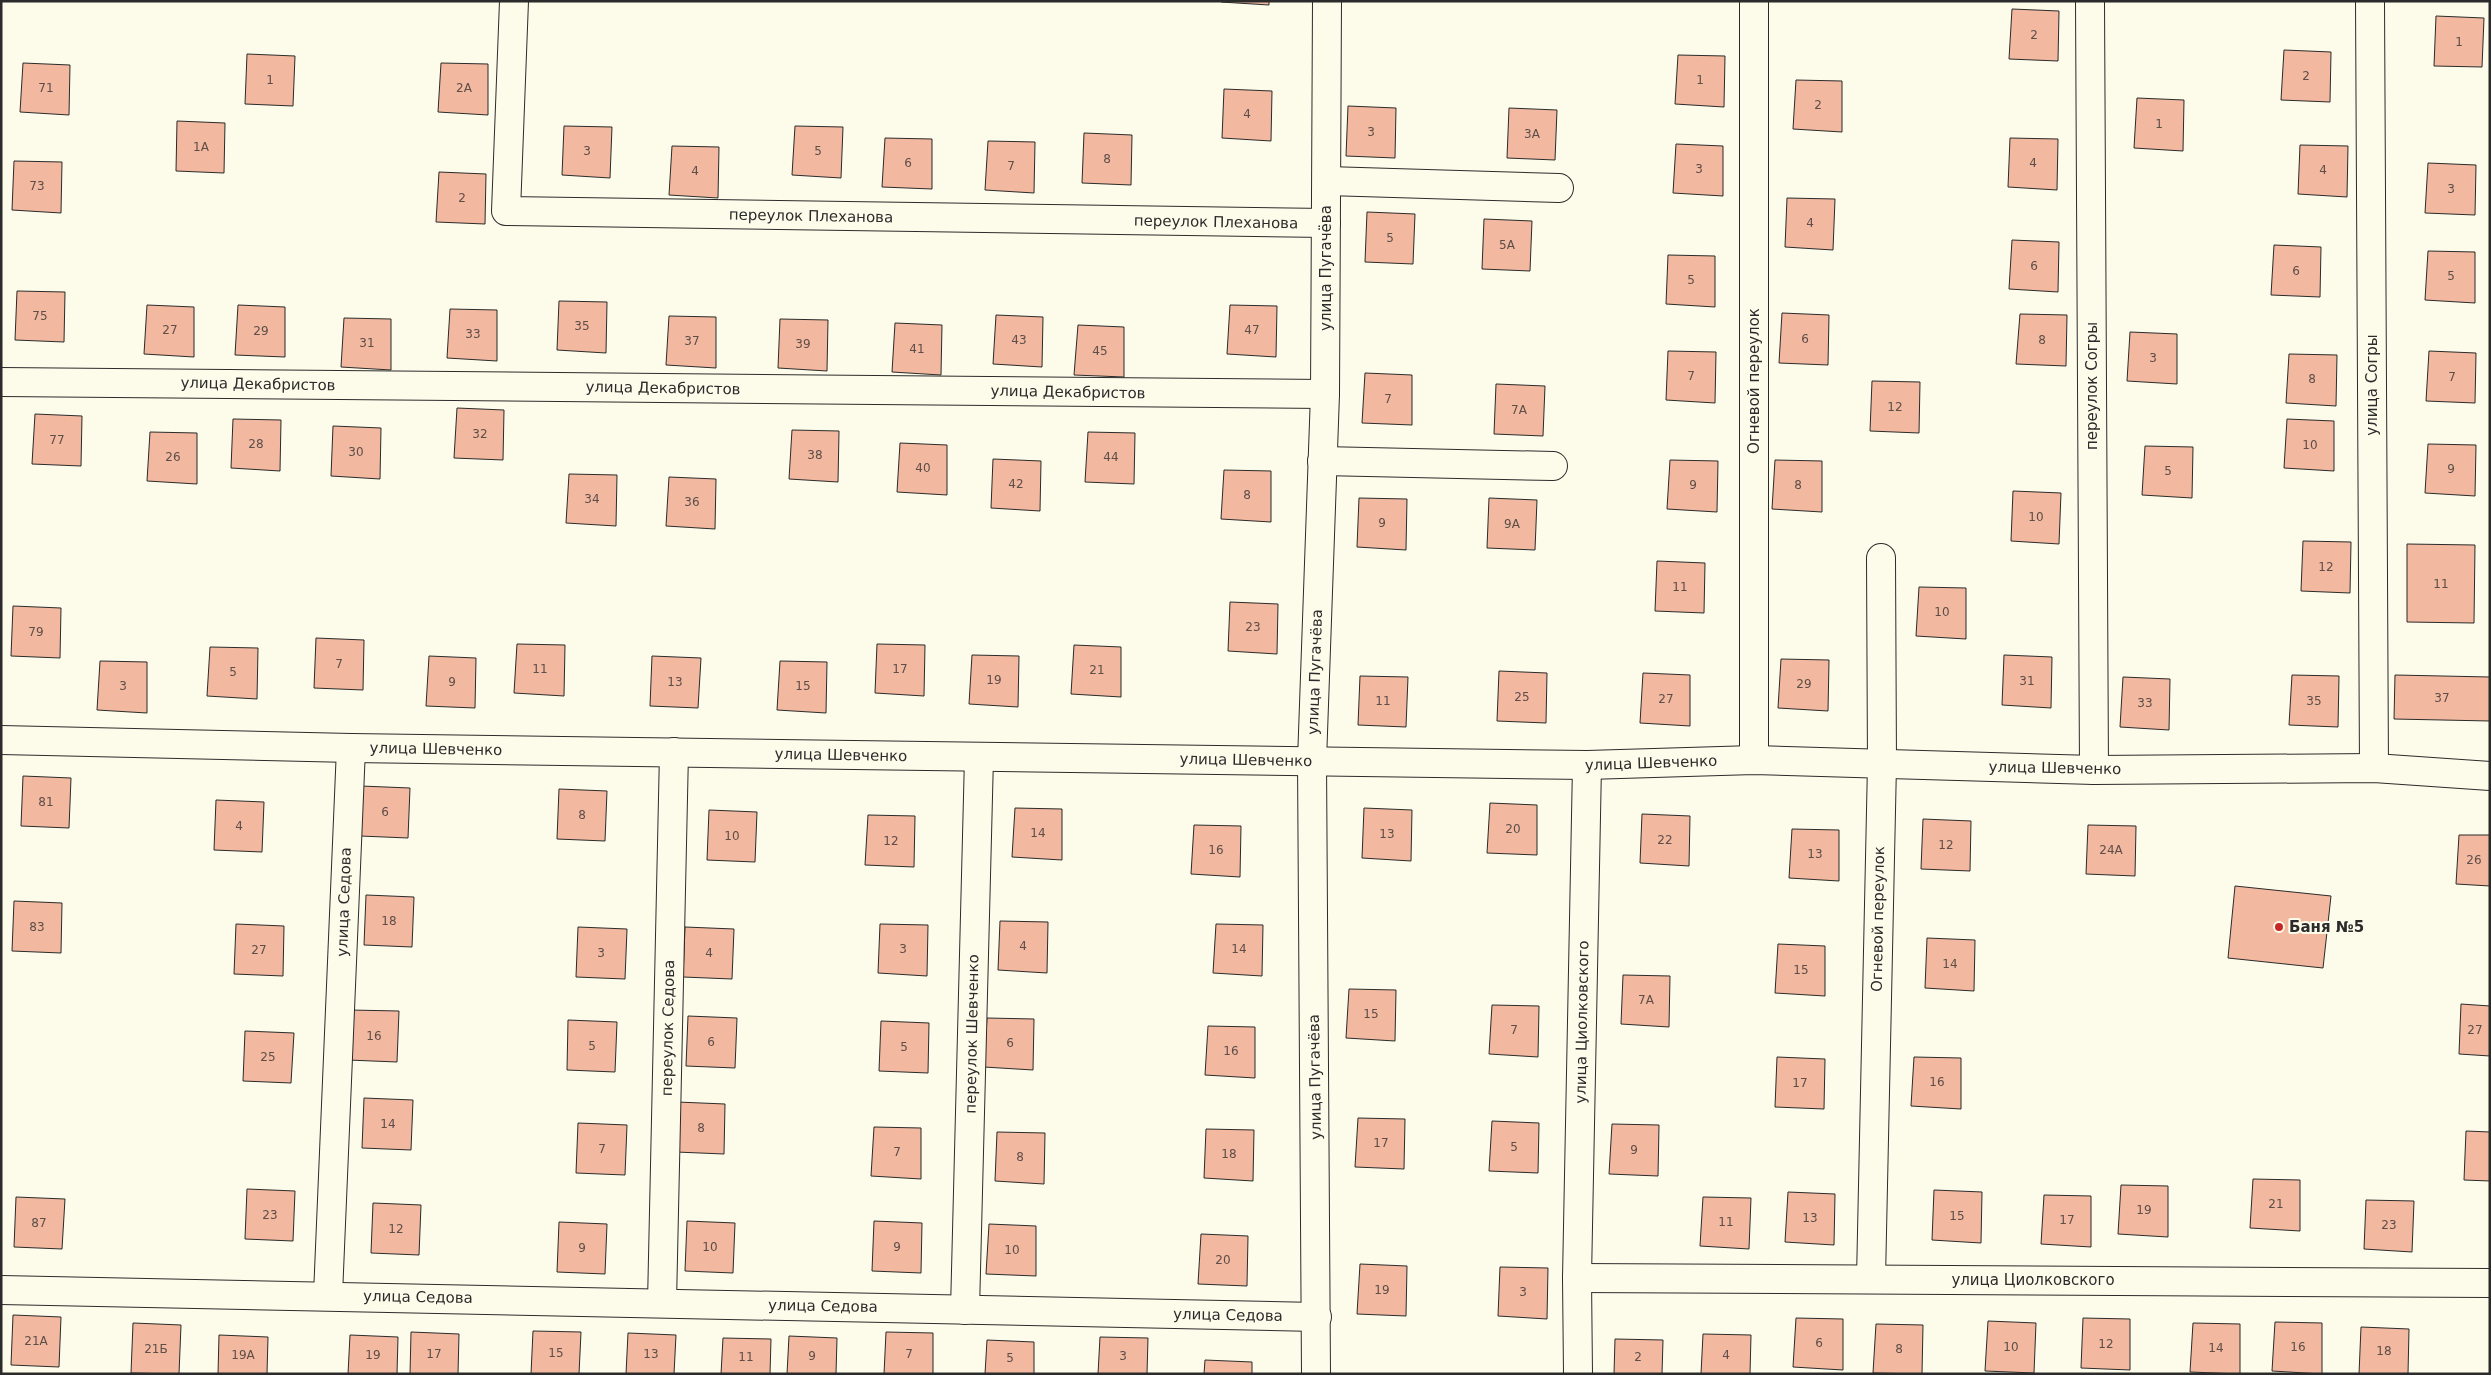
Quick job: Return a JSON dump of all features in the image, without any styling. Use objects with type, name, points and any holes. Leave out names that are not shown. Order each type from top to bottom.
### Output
[{"type":"street","name":"переулок Плеханова","points":[[514,1],[506,212],[1326,223]]},
{"type":"street","name":"улица Пугачёва","points":[[1316,1374],[1312,761],[1325,394],[1327,1]]},
{"type":"street","name":"Огневой переулок","points":[[1754,1],[1754,760]]},
{"type":"street","name":"переулок Согры","points":[[2090,1],[2094,770]]},
{"type":"street","name":"улица Согры","points":[[2370,1],[2374,768]]},
{"type":"street","points":[[1327,181],[1558,188]]},
{"type":"street","name":"улица Декабристов","points":[[1,382],[1325,394]]},
{"type":"street","points":[[1322,461],[1553,466]]},
{"type":"street","name":"Огневой переулок","points":[[1870,1279],[1882,764],[1880,558]]},
{"type":"street","name":"улица Шевченко","points":[[1,740],[351,748],[1587,765],[1754,760],[2094,770],[2374,768],[2490,776]]},
{"type":"street","name":"улица Седова","points":[[328,1296],[351,748]]},
{"type":"street","name":"переулок Седова","points":[[662,1303],[674,752]]},
{"type":"street","name":"переулок Шевченко","points":[[964,1310],[979,757]]},
{"type":"street","name":"улица Циолковского","points":[[1578,1374],[1577,1278],[1587,765]]},
{"type":"street","name":"улица Циолковского","points":[[1577,1278],[2490,1283]]},
{"type":"street","name":"улица Седова","points":[[1,1290],[1317,1317]]},
{"type":"building","points":[[1269,1],[1269,5],[1221,2]]},
{"type":"building","points":[[2012,9],[2059,11],[2058,61],[2009,59]]},
{"type":"building","points":[[2436,16],[2484,18],[2482,67],[2434,66]]},
{"type":"building","points":[[2284,50],[2331,52],[2330,102],[2281,100]]},
{"type":"building","points":[[247,54],[295,56],[293,106],[245,104]]},
{"type":"building","points":[[1678,55],[1725,56],[1724,107],[1675,104]]},
{"type":"building","points":[[23,63],[70,65],[69,115],[20,112]]},
{"type":"building","points":[[441,63],[488,64],[488,115],[438,112]]},
{"type":"building","points":[[1796,80],[1842,81],[1842,132],[1793,129]]},
{"type":"building","points":[[1224,89],[1272,91],[1271,141],[1222,138]]},
{"type":"building","points":[[2137,98],[2184,100],[2183,151],[2134,148]]},
{"type":"building","points":[[1348,106],[1396,108],[1395,158],[1346,156]]},
{"type":"building","points":[[1509,108],[1557,110],[1555,160],[1507,158]]},
{"type":"building","points":[[177,121],[225,123],[224,173],[176,171]]},
{"type":"building","points":[[564,126],[612,127],[610,178],[562,175]]},
{"type":"building","points":[[795,126],[843,127],[841,178],[792,175]]},
{"type":"building","points":[[1084,133],[1132,135],[1131,185],[1082,183]]},
{"type":"building","points":[[885,138],[932,139],[932,189],[882,187]]},
{"type":"building","points":[[2010,138],[2058,139],[2057,190],[2008,187]]},
{"type":"building","points":[[988,141],[1035,142],[1034,193],[985,190]]},
{"type":"building","points":[[1676,144],[1723,146],[1723,196],[1673,193]]},
{"type":"building","points":[[2300,145],[2348,146],[2347,197],[2298,194]]},
{"type":"building","points":[[672,146],[719,147],[718,198],[669,195]]},
{"type":"building","points":[[14,161],[62,162],[61,213],[12,210]]},
{"type":"building","points":[[2428,163],[2476,165],[2475,215],[2425,213]]},
{"type":"building","points":[[439,172],[486,174],[485,224],[436,222]]},
{"type":"building","points":[[1787,198],[1835,199],[1833,250],[1785,247]]},
{"type":"building","points":[[1367,212],[1415,214],[1413,264],[1365,262]]},
{"type":"building","points":[[1484,219],[1532,221],[1530,271],[1482,269]]},
{"type":"building","points":[[2012,240],[2059,242],[2058,292],[2009,289]]},
{"type":"building","points":[[2274,245],[2321,247],[2320,297],[2271,295]]},
{"type":"building","points":[[2428,251],[2475,252],[2475,303],[2425,300]]},
{"type":"building","points":[[1668,255],[1715,256],[1715,307],[1666,304]]},
{"type":"building","points":[[17,291],[65,292],[64,342],[15,340]]},
{"type":"building","points":[[559,301],[607,302],[606,353],[557,350]]},
{"type":"building","points":[[147,305],[194,307],[194,357],[144,354]]},
{"type":"building","points":[[238,305],[285,307],[285,357],[235,355]]},
{"type":"building","points":[[1230,305],[1277,306],[1276,357],[1227,354]]},
{"type":"building","points":[[450,309],[497,310],[497,361],[447,358]]},
{"type":"building","points":[[1782,313],[1829,315],[1828,365],[1779,363]]},
{"type":"building","points":[[2020,314],[2067,315],[2066,366],[2016,364]]},
{"type":"building","points":[[996,315],[1043,317],[1042,367],[993,364]]},
{"type":"building","points":[[669,316],[716,317],[716,368],[666,365]]},
{"type":"building","points":[[344,318],[391,319],[391,370],[341,367]]},
{"type":"building","points":[[780,319],[828,320],[827,371],[778,368]]},
{"type":"building","points":[[895,323],[942,325],[941,375],[892,372]]},
{"type":"building","points":[[1078,325],[1124,327],[1124,377],[1074,375]]},
{"type":"building","points":[[2130,332],[2177,334],[2177,384],[2127,381]]},
{"type":"building","points":[[1668,351],[1716,352],[1715,403],[1666,400]]},
{"type":"building","points":[[2429,351],[2476,353],[2475,403],[2426,401]]},
{"type":"building","points":[[2289,354],[2337,355],[2336,406],[2286,403]]},
{"type":"building","points":[[1365,373],[1412,375],[1412,425],[1362,423]]},
{"type":"building","points":[[1872,381],[1920,382],[1919,433],[1870,431]]},
{"type":"building","points":[[1496,384],[1545,386],[1543,436],[1494,434]]},
{"type":"building","points":[[457,408],[504,410],[503,460],[454,458]]},
{"type":"building","points":[[35,414],[82,416],[81,466],[32,464]]},
{"type":"building","points":[[233,419],[281,420],[280,471],[231,468]]},
{"type":"building","points":[[2287,419],[2334,421],[2334,471],[2284,468]]},
{"type":"building","points":[[333,426],[381,428],[380,479],[331,476]]},
{"type":"building","points":[[792,430],[839,431],[838,482],[789,479]]},
{"type":"building","points":[[150,432],[197,433],[197,484],[147,481]]},
{"type":"building","points":[[1088,432],[1135,433],[1134,484],[1085,482]]},
{"type":"building","points":[[900,443],[947,445],[947,495],[897,492]]},
{"type":"building","points":[[2428,444],[2476,445],[2475,496],[2425,493]]},
{"type":"building","points":[[2145,446],[2193,447],[2192,498],[2142,495]]},
{"type":"building","points":[[993,459],[1041,461],[1040,511],[991,508]]},
{"type":"building","points":[[1670,460],[1718,461],[1717,512],[1667,509]]},
{"type":"building","points":[[1775,460],[1822,461],[1822,512],[1772,509]]},
{"type":"building","points":[[1224,470],[1271,471],[1271,522],[1221,519]]},
{"type":"building","points":[[569,474],[617,475],[616,526],[566,523]]},
{"type":"building","points":[[669,477],[716,479],[715,529],[666,526]]},
{"type":"building","points":[[2013,491],[2061,493],[2059,544],[2011,541]]},
{"type":"building","points":[[1359,498],[1407,499],[1406,550],[1357,547]]},
{"type":"building","points":[[1489,498],[1537,500],[1535,550],[1487,548]]},
{"type":"building","points":[[2303,541],[2351,542],[2350,593],[2301,591]]},
{"type":"building","points":[[2407,544],[2475,545],[2474,623],[2407,622]]},
{"type":"building","points":[[1657,561],[1705,563],[1704,613],[1655,611]]},
{"type":"building","points":[[1919,587],[1966,588],[1966,639],[1916,636]]},
{"type":"building","points":[[1230,602],[1278,604],[1277,654],[1228,651]]},
{"type":"building","points":[[13,606],[61,608],[60,658],[11,656]]},
{"type":"building","points":[[316,638],[364,640],[363,690],[314,688]]},
{"type":"building","points":[[517,644],[565,645],[564,696],[514,693]]},
{"type":"building","points":[[877,644],[925,645],[924,696],[875,693]]},
{"type":"building","points":[[1074,645],[1121,647],[1121,697],[1071,694]]},
{"type":"building","points":[[210,647],[258,648],[257,699],[207,696]]},
{"type":"building","points":[[972,655],[1019,656],[1018,707],[969,704]]},
{"type":"building","points":[[2004,655],[2052,657],[2051,708],[2002,705]]},
{"type":"building","points":[[429,656],[476,658],[475,708],[426,706]]},
{"type":"building","points":[[652,656],[701,658],[698,708],[650,706]]},
{"type":"building","points":[[1781,659],[1829,660],[1828,711],[1778,708]]},
{"type":"building","points":[[100,661],[147,662],[147,713],[97,710]]},
{"type":"building","points":[[780,661],[827,662],[826,713],[777,710]]},
{"type":"building","points":[[1499,671],[1547,673],[1546,723],[1497,721]]},
{"type":"building","points":[[1643,673],[1690,675],[1690,726],[1640,723]]},
{"type":"building","points":[[2292,675],[2339,676],[2338,727],[2289,725]]},
{"type":"building","points":[[2395,675],[2490,677],[2490,721],[2394,719]]},
{"type":"building","points":[[1360,676],[1408,677],[1406,727],[1358,725]]},
{"type":"building","points":[[2123,677],[2170,679],[2169,730],[2120,727]]},
{"type":"building","points":[[23,776],[71,778],[69,828],[21,826]]},
{"type":"building","points":[[361,786],[410,788],[408,838],[360,836]]},
{"type":"building","points":[[559,789],[607,791],[605,841],[557,839]]},
{"type":"building","points":[[216,800],[264,802],[262,852],[214,850]]},
{"type":"building","points":[[1490,803],[1537,805],[1537,855],[1487,853]]},
{"type":"building","points":[[1015,808],[1062,809],[1062,860],[1012,857]]},
{"type":"building","points":[[1364,808],[1412,810],[1411,861],[1362,858]]},
{"type":"building","points":[[709,810],[757,812],[755,862],[707,860]]},
{"type":"building","points":[[1642,814],[1690,816],[1689,866],[1640,863]]},
{"type":"building","points":[[868,815],[915,816],[914,867],[865,865]]},
{"type":"building","points":[[1923,819],[1971,821],[1970,871],[1921,869]]},
{"type":"building","points":[[1194,825],[1241,826],[1240,877],[1191,874]]},
{"type":"building","points":[[2088,825],[2136,826],[2135,876],[2086,874]]},
{"type":"building","points":[[1792,829],[1839,830],[1839,881],[1789,878]]},
{"type":"building","points":[[2459,835],[2490,835],[2490,886],[2456,884]]},
{"type":"building","name":"Баня №5","points":[[2235,886],[2331,896],[2323,968],[2228,958]]},
{"type":"building","points":[[366,895],[414,897],[412,947],[364,945]]},
{"type":"building","points":[[14,901],[62,903],[61,953],[12,951]]},
{"type":"building","points":[[1000,921],[1048,922],[1047,973],[998,970]]},
{"type":"building","points":[[236,924],[284,926],[283,976],[234,974]]},
{"type":"building","points":[[880,924],[928,925],[927,976],[878,973]]},
{"type":"building","points":[[1216,924],[1263,925],[1262,976],[1213,973]]},
{"type":"building","points":[[578,927],[627,929],[625,979],[576,977]]},
{"type":"building","points":[[685,927],[734,929],[732,979],[683,977]]},
{"type":"building","points":[[1927,938],[1975,940],[1974,991],[1925,988]]},
{"type":"building","points":[[1778,944],[1825,946],[1825,996],[1775,993]]},
{"type":"building","points":[[1623,975],[1670,976],[1669,1027],[1621,1024]]},
{"type":"building","points":[[1349,989],[1396,990],[1395,1041],[1346,1038]]},
{"type":"building","points":[[2461,1004],[2490,1006],[2490,1056],[2459,1054]]},
{"type":"building","points":[[1492,1005],[1539,1006],[1538,1057],[1489,1054]]},
{"type":"building","points":[[350,1010],[399,1011],[397,1062],[348,1060]]},
{"type":"building","points":[[688,1016],[737,1018],[735,1068],[686,1066]]},
{"type":"building","points":[[987,1018],[1034,1019],[1033,1070],[984,1067]]},
{"type":"building","points":[[568,1020],[617,1022],[615,1072],[567,1070]]},
{"type":"building","points":[[881,1021],[929,1023],[928,1073],[879,1071]]},
{"type":"building","points":[[1208,1026],[1255,1027],[1255,1078],[1205,1075]]},
{"type":"building","points":[[245,1031],[294,1033],[291,1083],[243,1081]]},
{"type":"building","points":[[1777,1057],[1825,1059],[1824,1109],[1775,1107]]},
{"type":"building","points":[[1914,1057],[1961,1058],[1961,1109],[1911,1106]]},
{"type":"building","points":[[364,1098],[413,1100],[411,1150],[362,1148]]},
{"type":"building","points":[[677,1102],[725,1104],[724,1154],[676,1152]]},
{"type":"building","points":[[1358,1118],[1405,1119],[1404,1169],[1355,1167]]},
{"type":"building","points":[[1492,1121],[1539,1123],[1538,1173],[1489,1171]]},
{"type":"building","points":[[578,1123],[627,1125],[625,1175],[576,1173]]},
{"type":"building","points":[[1612,1124],[1659,1125],[1658,1176],[1609,1174]]},
{"type":"building","points":[[874,1127],[921,1128],[921,1179],[871,1176]]},
{"type":"building","points":[[1206,1129],[1254,1130],[1253,1181],[1204,1178]]},
{"type":"building","points":[[2466,1131],[2490,1132],[2490,1181],[2464,1180]]},
{"type":"building","points":[[997,1132],[1045,1133],[1044,1184],[995,1181]]},
{"type":"building","points":[[2253,1179],[2300,1180],[2300,1231],[2250,1228]]},
{"type":"building","points":[[2121,1185],[2168,1186],[2168,1237],[2118,1234]]},
{"type":"building","points":[[247,1189],[295,1191],[293,1241],[245,1239]]},
{"type":"building","points":[[1934,1190],[1982,1192],[1981,1243],[1932,1240]]},
{"type":"building","points":[[1788,1192],[1835,1194],[1834,1245],[1785,1242]]},
{"type":"building","points":[[2044,1195],[2091,1196],[2091,1247],[2041,1244]]},
{"type":"building","points":[[16,1197],[65,1199],[62,1249],[14,1247]]},
{"type":"building","points":[[1703,1197],[1751,1198],[1749,1249],[1700,1246]]},
{"type":"building","points":[[2366,1200],[2414,1201],[2412,1252],[2364,1249]]},
{"type":"building","points":[[373,1203],[421,1205],[419,1255],[371,1253]]},
{"type":"building","points":[[687,1221],[735,1223],[733,1273],[685,1271]]},
{"type":"building","points":[[874,1221],[922,1223],[921,1273],[872,1271]]},
{"type":"building","points":[[559,1222],[607,1224],[605,1274],[557,1272]]},
{"type":"building","points":[[989,1224],[1036,1226],[1036,1276],[986,1274]]},
{"type":"building","points":[[1201,1234],[1248,1236],[1247,1286],[1198,1284]]},
{"type":"building","points":[[1360,1264],[1407,1266],[1406,1316],[1357,1314]]},
{"type":"building","points":[[1500,1267],[1548,1268],[1547,1319],[1498,1316]]},
{"type":"building","points":[[13,1315],[61,1317],[59,1367],[11,1365]]},
{"type":"building","points":[[1796,1318],[1843,1319],[1843,1370],[1793,1367]]},
{"type":"building","points":[[2083,1318],[2130,1319],[2130,1370],[2081,1368]]},
{"type":"building","points":[[1988,1321],[2036,1323],[2034,1373],[1985,1371]]},
{"type":"building","points":[[2275,1322],[2322,1323],[2322,1374],[2272,1371]]},
{"type":"building","points":[[133,1323],[181,1325],[179,1374],[131,1373]]},
{"type":"building","points":[[2193,1323],[2240,1324],[2240,1374],[2190,1372]]},
{"type":"building","points":[[1876,1324],[1923,1325],[1922,1374],[1873,1373]]},
{"type":"building","points":[[2361,1327],[2409,1329],[2408,1374],[2359,1374]]},
{"type":"building","points":[[533,1331],[581,1332],[579,1374],[531,1374]]},
{"type":"building","points":[[411,1332],[459,1334],[458,1374],[410,1374]]},
{"type":"building","points":[[886,1332],[933,1333],[933,1374],[884,1374]]},
{"type":"building","points":[[628,1333],[676,1335],[674,1374],[626,1374]]},
{"type":"building","points":[[1703,1334],[1751,1335],[1750,1374],[1701,1374]]},
{"type":"building","points":[[219,1335],[268,1337],[267,1374],[218,1374]]},
{"type":"building","points":[[350,1335],[398,1337],[397,1374],[348,1374]]},
{"type":"building","points":[[789,1336],[837,1338],[836,1374],[787,1374]]},
{"type":"building","points":[[1100,1337],[1148,1338],[1147,1374],[1098,1374]]},
{"type":"building","points":[[723,1338],[771,1339],[770,1374],[721,1374]]},
{"type":"building","points":[[1615,1339],[1663,1340],[1662,1374],[1614,1374]]},
{"type":"building","points":[[987,1340],[1034,1342],[1034,1374],[985,1374]]},
{"type":"building","points":[[1205,1360],[1252,1362],[1252,1374],[1204,1374]]},
{"type":"place","name":"Баня №5","points":[[2279,927]]}]
